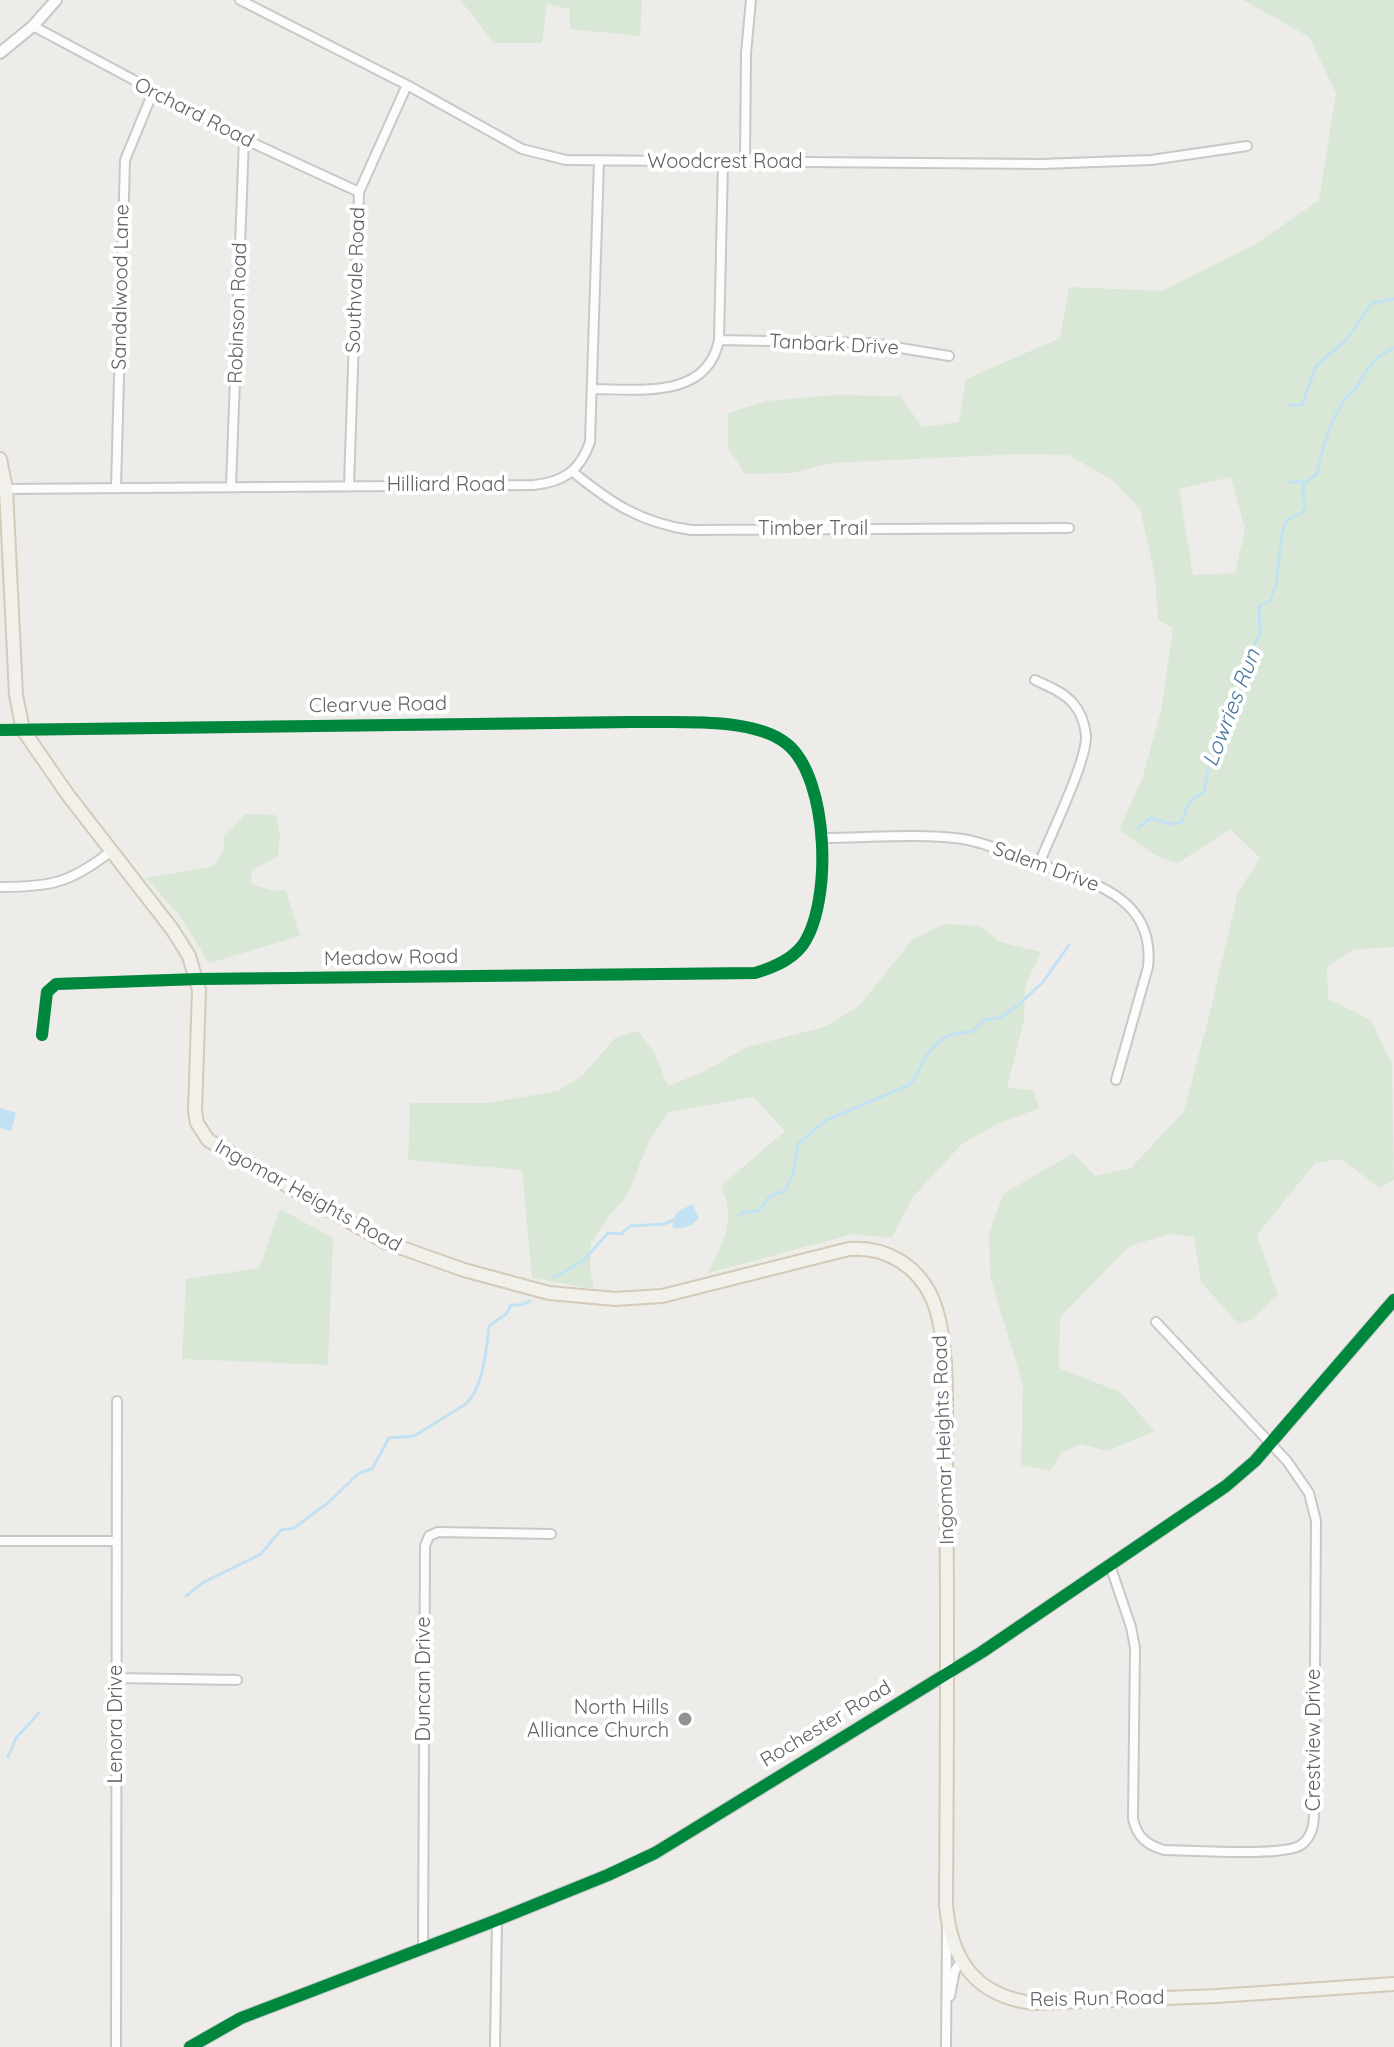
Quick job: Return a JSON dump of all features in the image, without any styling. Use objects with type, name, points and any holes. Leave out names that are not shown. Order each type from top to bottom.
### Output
[{"type":"main road","name":"Ingomar Heights Road","points":[[0,459],[16,695],[23,730],[110,852],[181,942],[198,979],[194,1095],[201,1132],[227,1154],[406,1251],[549,1293],[595,1298],[649,1297],[686,1291],[849,1249],[883,1251],[911,1269],[931,1295],[942,1337],[947,1674]]},
{"type":"main road","name":"Reis Run Road","points":[[947,1674],[947,1920],[961,1962],[976,1979],[995,1993],[1033,2003],[1217,1996],[1394,1984]]},
{"type":"street","points":[[0,53],[33,26],[56,0]]},
{"type":"street","name":"Woodcrest Road","points":[[240,0],[407,85],[522,149],[558,159],[1116,163],[1247,146]]},
{"type":"street","points":[[745,162],[745,67],[751,0]]},
{"type":"street","name":"Orchard Road","points":[[33,26],[244,139],[359,192]]},
{"type":"street","name":"Southvale Road","points":[[349,485],[359,192],[407,85]]},
{"type":"street","name":"Sandalwood Lane","points":[[116,487],[125,160],[153,92]]},
{"type":"street","name":"Robinson Road","points":[[231,486],[244,139]]},
{"type":"street","points":[[573,472],[581,463],[590,442],[599,161]]},
{"type":"street","points":[[593,389],[659,389],[681,385],[707,367],[719,340],[723,162]]},
{"type":"street","name":"Tanbark Drive","points":[[719,340],[870,343],[949,356]]},
{"type":"street","name":"Hilliard Road","points":[[3,489],[534,485],[555,481],[573,472]]},
{"type":"street","name":"Timber Trail","points":[[573,472],[630,513],[660,524],[691,530],[1069,528]]},
{"type":"street","points":[[1035,680],[1065,695],[1074,704],[1086,737],[1079,764],[1039,864]]},
{"type":"street","name":"Clearvue Road","points":[[0,730],[632,722],[730,725],[769,732],[787,744],[801,761],[817,796],[821,838]]},
{"type":"street","name":"Salem Drive","points":[[821,838],[960,839],[1039,864],[1120,898],[1143,923],[1148,937],[1148,967],[1116,1080]]},
{"type":"street","name":"Meadow Road","points":[[42,1035],[47,992],[56,984],[198,979],[755,973],[781,963],[800,948],[812,926],[820,885],[821,838]]},
{"type":"street","points":[[0,887],[67,880],[110,852]]},
{"type":"street","name":"Rochester Road","points":[[190,2047],[241,2018],[497,1920],[655,1853],[947,1674],[1226,1486],[1255,1461],[1394,1300]]},
{"type":"street","points":[[1156,1322],[1269,1444]]},
{"type":"street","name":"Lenora Drive","points":[[116,2047],[117,1401]]},
{"type":"street","name":"Crestview Drive","points":[[1110,1565],[1135,1648],[1133,1819],[1138,1833],[1147,1843],[1164,1850],[1282,1851],[1301,1845],[1312,1831],[1314,1822],[1316,1521],[1309,1493],[1287,1461],[1269,1444]]},
{"type":"street","name":"Duncan Drive","points":[[423,1948],[425,1546],[429,1536],[438,1532],[551,1534]]},
{"type":"street","points":[[0,1541],[115,1541]]},
{"type":"street","points":[[117,1678],[237,1680]]},
{"type":"street","points":[[495,2047],[497,1920]]},
{"type":"street","points":[[946,2047],[947,1920]]},
{"type":"street","points":[[945,2008],[955,1970],[961,1962]]},
{"type":"green space","points":[[460,0],[642,0],[640,36],[570,29],[570,9],[547,4],[542,43],[494,43]]},
{"type":"green space","points":[[1243,0],[1394,0],[1394,947],[1352,950],[1327,967],[1328,999],[1371,1020],[1392,1064],[1394,1180],[1380,1188],[1340,1159],[1315,1163],[1257,1235],[1278,1295],[1250,1321],[1238,1324],[1201,1282],[1194,1237],[1169,1234],[1130,1246],[1060,1317],[1059,1368],[1120,1392],[1155,1431],[1107,1451],[1080,1444],[1061,1453],[1050,1471],[1021,1465],[1023,1386],[990,1276],[989,1234],[1003,1194],[1073,1153],[1095,1176],[1131,1168],[1184,1111],[1238,892],[1260,858],[1230,829],[1178,863],[1158,857],[1119,830],[1142,779],[1161,711],[1173,628],[1158,620],[1155,576],[1140,509],[1111,479],[1068,455],[1020,454],[831,463],[792,473],[745,474],[728,448],[728,413],[767,401],[836,395],[900,396],[922,427],[959,422],[966,379],[1060,338],[1069,287],[1162,291],[1256,244],[1319,200],[1336,93],[1309,37]],"holes":[[[1231,477],[1245,529],[1235,573],[1193,575],[1179,489]]]},
{"type":"green space","points":[[246,814],[276,815],[280,834],[278,856],[252,870],[251,884],[286,891],[300,936],[209,963],[180,916],[146,878],[214,866],[224,848],[224,835]]},
{"type":"green space","points":[[945,924],[980,926],[1000,942],[1041,952],[1025,987],[1024,1019],[1007,1088],[1033,1090],[1039,1108],[995,1125],[961,1145],[913,1197],[891,1238],[853,1234],[708,1273],[723,1241],[728,1220],[726,1198],[721,1186],[785,1131],[753,1097],[669,1112],[649,1141],[628,1194],[591,1243],[590,1268],[594,1289],[532,1278],[522,1170],[408,1160],[410,1103],[486,1103],[558,1091],[582,1076],[615,1038],[638,1031],[653,1050],[668,1086],[701,1073],[747,1047],[824,1027],[858,1007],[913,939]]},
{"type":"green space","points":[[280,1209],[333,1238],[328,1365],[182,1359],[186,1279],[259,1268]]},
{"type":"water","points":[[0,1108],[16,1113],[11,1131],[0,1128]]},
{"type":"water","points":[[692,1204],[699,1218],[687,1227],[672,1228],[676,1213]]},
{"type":"waterway","points":[[1290,405],[1302,405],[1316,366],[1347,339],[1372,303],[1394,299]]},
{"type":"waterway","name":"Lowries Run","points":[[1304,483],[1317,474],[1327,437],[1343,402],[1373,362],[1394,348]]},
{"type":"waterway","points":[[1290,483],[1304,483]]},
{"type":"waterway","name":"Lowries Run","points":[[1138,828],[1151,818],[1170,824],[1182,822],[1189,804],[1204,792],[1210,760],[1225,738],[1251,651],[1260,634],[1259,606],[1270,601],[1276,586],[1282,533],[1287,520],[1303,512],[1306,505],[1304,483]]},
{"type":"waterway","name":"Lowries Run","points":[[739,1216],[744,1212],[758,1211],[770,1196],[785,1191],[793,1173],[798,1144],[825,1121],[909,1085],[937,1043],[956,1033],[972,1032],[984,1020],[1002,1017],[1017,1006],[1043,982],[1069,945]]},
{"type":"waterway","name":"Lowries Run","points":[[554,1278],[584,1260],[608,1233],[621,1234],[630,1226],[664,1224],[676,1219]]},
{"type":"waterway","points":[[186,1596],[204,1582],[261,1554],[281,1530],[294,1528],[329,1502],[359,1473],[372,1469],[389,1438],[414,1436],[466,1404],[480,1378],[489,1326],[506,1314],[511,1305],[530,1301]]},
{"type":"waterway","points":[[8,1757],[16,1738],[39,1713]]},
{"type":"cycle path","points":[[0,730],[632,722],[734,725],[772,735],[787,744],[801,761],[818,812],[822,873],[812,927],[802,946],[792,956],[755,973],[198,979],[56,984],[47,992],[42,1035]]},
{"type":"cycle path","points":[[190,2047],[241,2018],[497,1920],[655,1853],[982,1652],[1226,1486],[1255,1461],[1394,1300]]},
{"type":"place","name":"North Hills Alliance Church","points":[[685,1719]]}]
